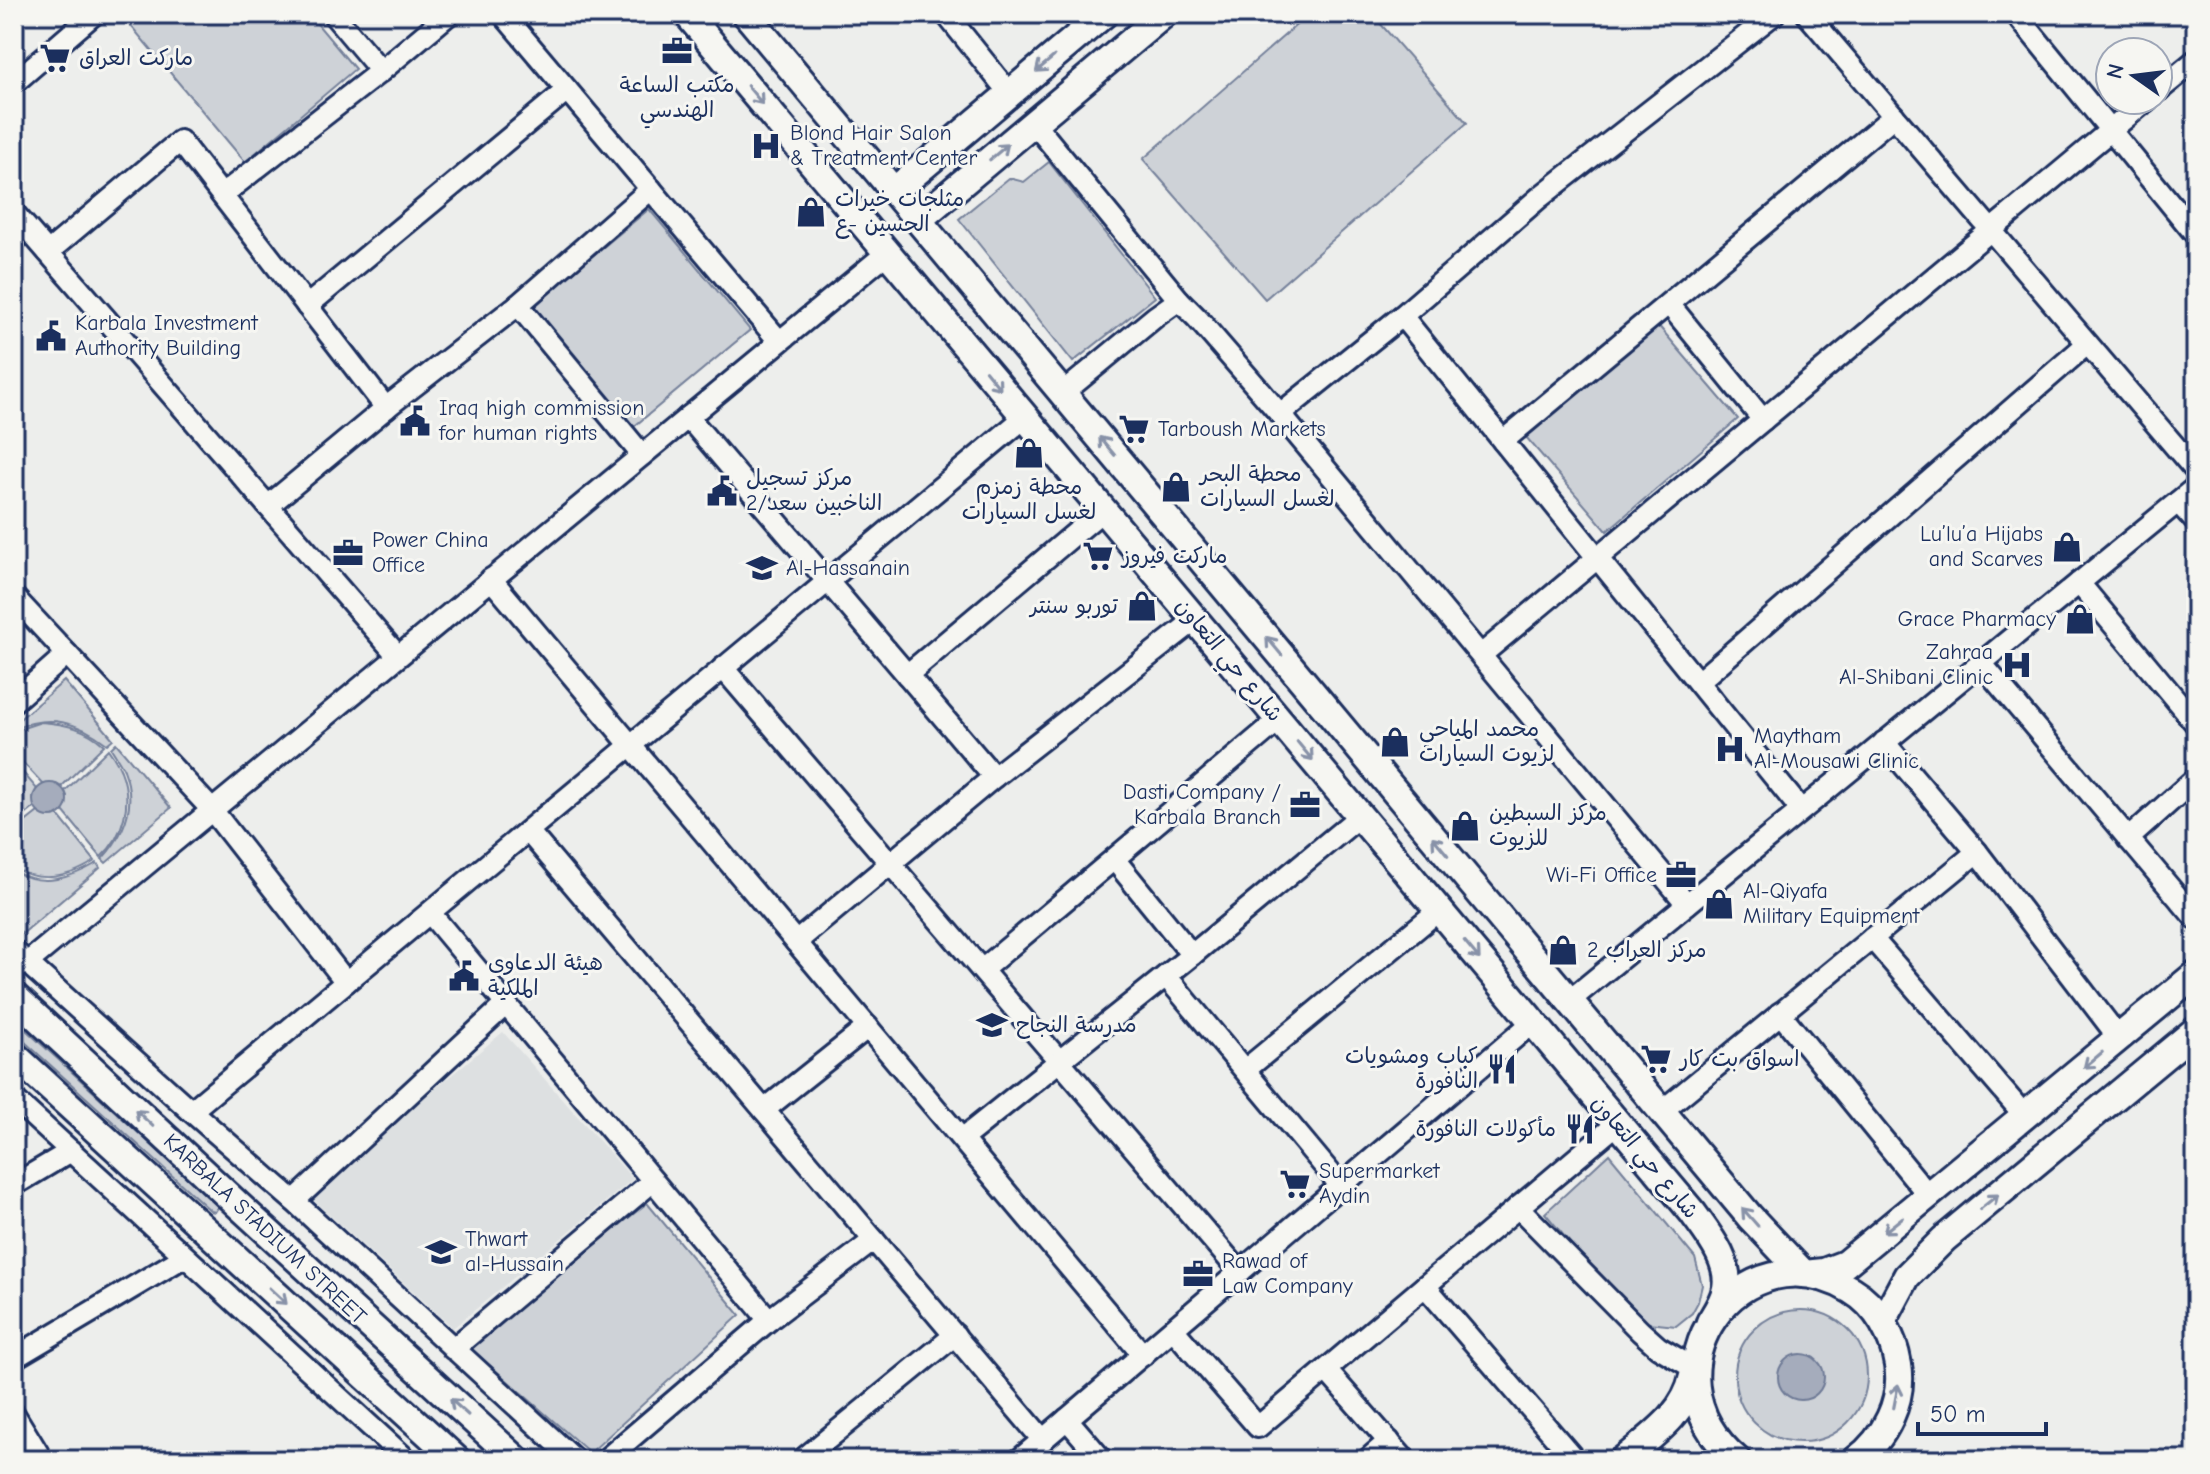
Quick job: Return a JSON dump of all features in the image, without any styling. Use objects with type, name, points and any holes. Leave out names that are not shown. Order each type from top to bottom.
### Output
[{"type":"main road","name":"شارع حي التعاون","points":[[687,14],[1618,1123],[1693,1213],[1718,1251],[1727,1276],[1727,1287],[1721,1305],[1699,1345],[1687,1397],[1665,1424],[1623,1460]]},
{"type":"main road","name":"شارع حي التعاون","points":[[746,14],[1750,1217],[1804,1274]]},
{"type":"main road","points":[[894,191],[1104,14]]},
{"type":"main road","points":[[918,220],[1164,14]]},
{"type":"main road","points":[[936,311],[945,312],[960,307],[973,286]]},
{"type":"main road","points":[[972,354],[973,346],[982,332],[988,327],[1004,324]]},
{"type":"main road","points":[[1710,1322],[1723,1305],[1760,1280],[1824,1272],[1845,1264],[2196,974]]},
{"type":"main road","name":"KARBALA STADIUM STREET","points":[[14,996],[517,1460]]},
{"type":"main road","points":[[1883,1321],[1907,1276],[1944,1239],[2196,1030]]},
{"type":"main road","name":"KARBALA STADIUM STREET","points":[[14,1055],[457,1460]]},
{"type":"main road","points":[[214,1237],[232,1225],[236,1219],[237,1204]]},
{"type":"main road","points":[[247,1268],[250,1253],[255,1247],[274,1237]]},
{"type":"main road","points":[[1804,1274],[1823,1277],[1849,1288],[1871,1306],[1883,1321],[1894,1344],[1899,1368],[1898,1393],[1890,1418],[1878,1439],[1858,1459]]},
{"type":"main road","points":[[1695,1369],[1698,1404],[1707,1425],[1724,1449],[1737,1460]]},
{"type":"main road","points":[[1665,1424],[1682,1415],[1694,1416],[1707,1425]]},
{"type":"street","points":[[14,83],[94,14]]},
{"type":"street","points":[[333,14],[381,71]]},
{"type":"street","points":[[222,195],[449,14]]},
{"type":"street","points":[[946,14],[1010,94]]},
{"type":"street","points":[[1280,414],[1402,316],[1540,197],[1774,14]]},
{"type":"street","points":[[1807,14],[2196,471]]},
{"type":"street","points":[[2016,14],[2196,235]]},
{"type":"street","points":[[508,16],[779,341]]},
{"type":"street","points":[[2174,78],[2196,60]]},
{"type":"street","points":[[307,306],[567,90]]},
{"type":"street","points":[[1503,441],[1894,116]]},
{"type":"street","points":[[1481,655],[2128,116]]},
{"type":"street","points":[[1034,123],[1687,904]]},
{"type":"street","points":[[48,252],[180,141],[386,408]]},
{"type":"street","points":[[268,506],[386,408],[518,305],[651,189]]},
{"type":"street","points":[[14,213],[398,656]]},
{"type":"street","points":[[575,1460],[294,1201],[20,957],[212,810],[887,253]]},
{"type":"street","points":[[1063,393],[1179,300]]},
{"type":"street","points":[[1669,304],[1763,420]]},
{"type":"street","points":[[518,305],[642,455]]},
{"type":"street","points":[[1402,316],[1801,810]]},
{"type":"street","points":[[1698,682],[2087,344]]},
{"type":"street","points":[[688,417],[994,777]]},
{"type":"street","points":[[191,1111],[1024,418]]},
{"type":"street","points":[[1569,1001],[2196,487]]},
{"type":"street","points":[[2178,502],[2196,522]]},
{"type":"street","points":[[907,675],[1103,510]]},
{"type":"street","points":[[491,579],[1143,1355]]},
{"type":"street","points":[[2079,583],[2196,724]]},
{"type":"street","points":[[14,597],[212,810],[346,982]]},
{"type":"street","points":[[796,942],[994,777],[1195,620]]},
{"type":"street","points":[[14,701],[67,654]]},
{"type":"street","points":[[1981,663],[2196,919]]},
{"type":"street","points":[[723,668],[1240,1272]]},
{"type":"street","points":[[982,970],[1279,720]]},
{"type":"street","points":[[1884,742],[1977,852],[2119,1038]]},
{"type":"street","points":[[2128,839],[2196,778]]},
{"type":"street","points":[[962,1139],[1360,816]]},
{"type":"street","points":[[528,831],[1043,1440]]},
{"type":"street","points":[[1662,1111],[1977,852]]},
{"type":"street","points":[[1114,859],[1192,955]]},
{"type":"street","points":[[1245,1070],[1439,910]]},
{"type":"street","points":[[430,913],[769,1320]]},
{"type":"street","points":[[1872,938],[2025,1116]]},
{"type":"street","points":[[1166,976],[1341,1186]]},
{"type":"street","points":[[294,1201],[506,1004]]},
{"type":"street","points":[[1780,1013],[1929,1196]]},
{"type":"street","points":[[1019,1460],[1533,1022]]},
{"type":"street","points":[[764,1110],[868,1027]]},
{"type":"street","points":[[14,1099],[402,1459]]},
{"type":"street","points":[[1173,1329],[1258,1427],[1618,1123]]},
{"type":"street","points":[[14,1185],[71,1151]]},
{"type":"street","points":[[453,1349],[653,1181]]},
{"type":"street","points":[[1518,1207],[1640,1331],[1658,1347],[1695,1369]]},
{"type":"street","points":[[605,1460],[769,1320],[874,1240]]},
{"type":"street","points":[[14,1358],[184,1257]]},
{"type":"street","points":[[1425,1286],[1575,1460]]},
{"type":"street","points":[[802,1460],[955,1335]]},
{"type":"street","points":[[1326,1370],[1405,1460]]},
{"type":"street","points":[[14,1414],[42,1460]]},
{"type":"street","points":[[1067,1419],[1102,1460]]},
{"type":"street","points":[[1367,1460],[1389,1441]]},
{"type":"shaded area","points":[[121,14],[309,14],[355,69],[245,162]]},
{"type":"shaded area","points":[[1309,14],[1372,14],[1467,123],[1265,299],[1143,159]]},
{"type":"shaded area","points":[[1049,162],[1155,297],[1073,362],[959,219],[1009,178],[1024,182]]},
{"type":"shaded area","points":[[649,209],[750,330],[631,429],[530,308]]},
{"type":"shaded area","points":[[1657,324],[1738,419],[1607,531],[1526,437]]},
{"type":"shaded area","points":[[64,681],[113,739],[107,744],[85,730],[62,722],[39,722],[14,729],[14,724]]},
{"type":"shaded area","points":[[41,722],[75,728],[104,745],[61,787],[43,784],[14,753],[14,731]]},
{"type":"shaded area","points":[[116,743],[171,808],[106,863],[102,859],[117,839],[129,807],[128,783],[111,748]]},
{"type":"shaded area","points":[[108,749],[125,782],[126,806],[116,839],[101,857],[63,811],[67,796],[65,791]]},
{"type":"shaded area","points":[[14,762],[37,789],[33,796],[35,807],[14,824]]},
{"type":"shaded area","points":[[38,812],[48,816],[58,815],[95,861],[76,871],[45,877],[14,868],[14,831]]},
{"type":"shaded area","points":[[97,863],[100,868],[22,934],[14,925],[14,871],[36,879],[57,879]]},
{"type":"shaded area","points":[[14,1019],[217,1205],[215,1212],[14,1032]]},
{"type":"shaded area","points":[[503,1032],[633,1179],[453,1328],[308,1195]]},
{"type":"shaded area","points":[[1609,1154],[1695,1258],[1702,1285],[1698,1302],[1692,1313],[1676,1326],[1632,1318],[1545,1213]]},
{"type":"shaded area","points":[[647,1203],[740,1315],[590,1453],[469,1347]]},
{"type":"shaded area","points":[[1801,1310],[1826,1315],[1848,1329],[1862,1351],[1867,1376],[1862,1401],[1848,1423],[1826,1437],[1801,1442],[1776,1437],[1754,1423],[1740,1401],[1735,1376],[1740,1351],[1754,1329],[1776,1315]]},
{"type":"water","points":[[50,783],[62,788],[67,800],[62,812],[50,817],[38,812],[33,800],[38,788]]},
{"type":"water","points":[[1801,1354],[1810,1355],[1817,1361],[1823,1368],[1823,1386],[1817,1393],[1810,1399],[1801,1400],[1792,1399],[1785,1393],[1779,1386],[1778,1377],[1779,1368],[1785,1361],[1792,1355]]},
{"type":"place","name":"مكتب الساعة الهندسي","points":[[677,51]]},
{"type":"place","name":"ماركت العراق","points":[[55,58]]},
{"type":"place","name":"Blond Hair Salon & Treatment Center","points":[[766,146]]},
{"type":"place","name":"مثلجات خيرات الحسين -ع","points":[[811,212]]},
{"type":"place","name":"Karbala Investment Authority Building","points":[[51,336]]},
{"type":"place","name":"Iraq high commission for human rights","points":[[415,421]]},
{"type":"place","name":"Tarboush Markets","points":[[1134,429]]},
{"type":"place","name":"محطة زمزم لغسل السيارات","points":[[1029,453]]},
{"type":"place","name":"محطة البحر لغسل السيارات","points":[[1176,487]]},
{"type":"place","name":"مركز تسجيل الناخبين سعد/2","points":[[722,491]]},
{"type":"place","name":"Lu’lu’a Hijabs and Scarves","points":[[2067,547]]},
{"type":"place","name":"Power China Office","points":[[348,553]]},
{"type":"place","name":"ماركت فيروز","points":[[1098,556]]},
{"type":"place","name":"Al-Hassanain","points":[[762,568]]},
{"type":"place","name":"توربو سنتر","points":[[1142,606]]},
{"type":"place","name":"Grace Pharmacy","points":[[2080,619]]},
{"type":"place","name":"Zahraa Al-Shibani Clinic","points":[[2017,665]]},
{"type":"place","name":"محمد المياحي لزيوت السيارات","points":[[1395,742]]},
{"type":"place","name":"Maytham Al-Mousawi Clinic","points":[[1730,749]]},
{"type":"place","name":"Dasti Company / Karbala Branch","points":[[1305,805]]},
{"type":"place","name":"مركز السبطين للزيوت","points":[[1465,826]]},
{"type":"place","name":"Wi-Fi Office","points":[[1681,875]]},
{"type":"place","name":"Al-Qiyafa Military Equipment","points":[[1719,904]]},
{"type":"place","name":"مركز العراب 2","points":[[1563,950]]},
{"type":"place","name":"هيئة الدعاوى الملكية","points":[[464,976]]},
{"type":"place","name":"مدرسة النجاح","points":[[992,1025]]},
{"type":"place","name":"اسواق بت كار","points":[[1656,1059]]},
{"type":"place","name":"كباب ومشويات النافورة","points":[[1502,1069]]},
{"type":"place","name":"مأكولات النافورة","points":[[1580,1129]]},
{"type":"place","name":"Supermarket Aydin","points":[[1295,1184]]},
{"type":"place","name":"Thwart al-Hussain","points":[[441,1252]]},
{"type":"place","name":"Rawad of Law Company","points":[[1198,1274]]}]
